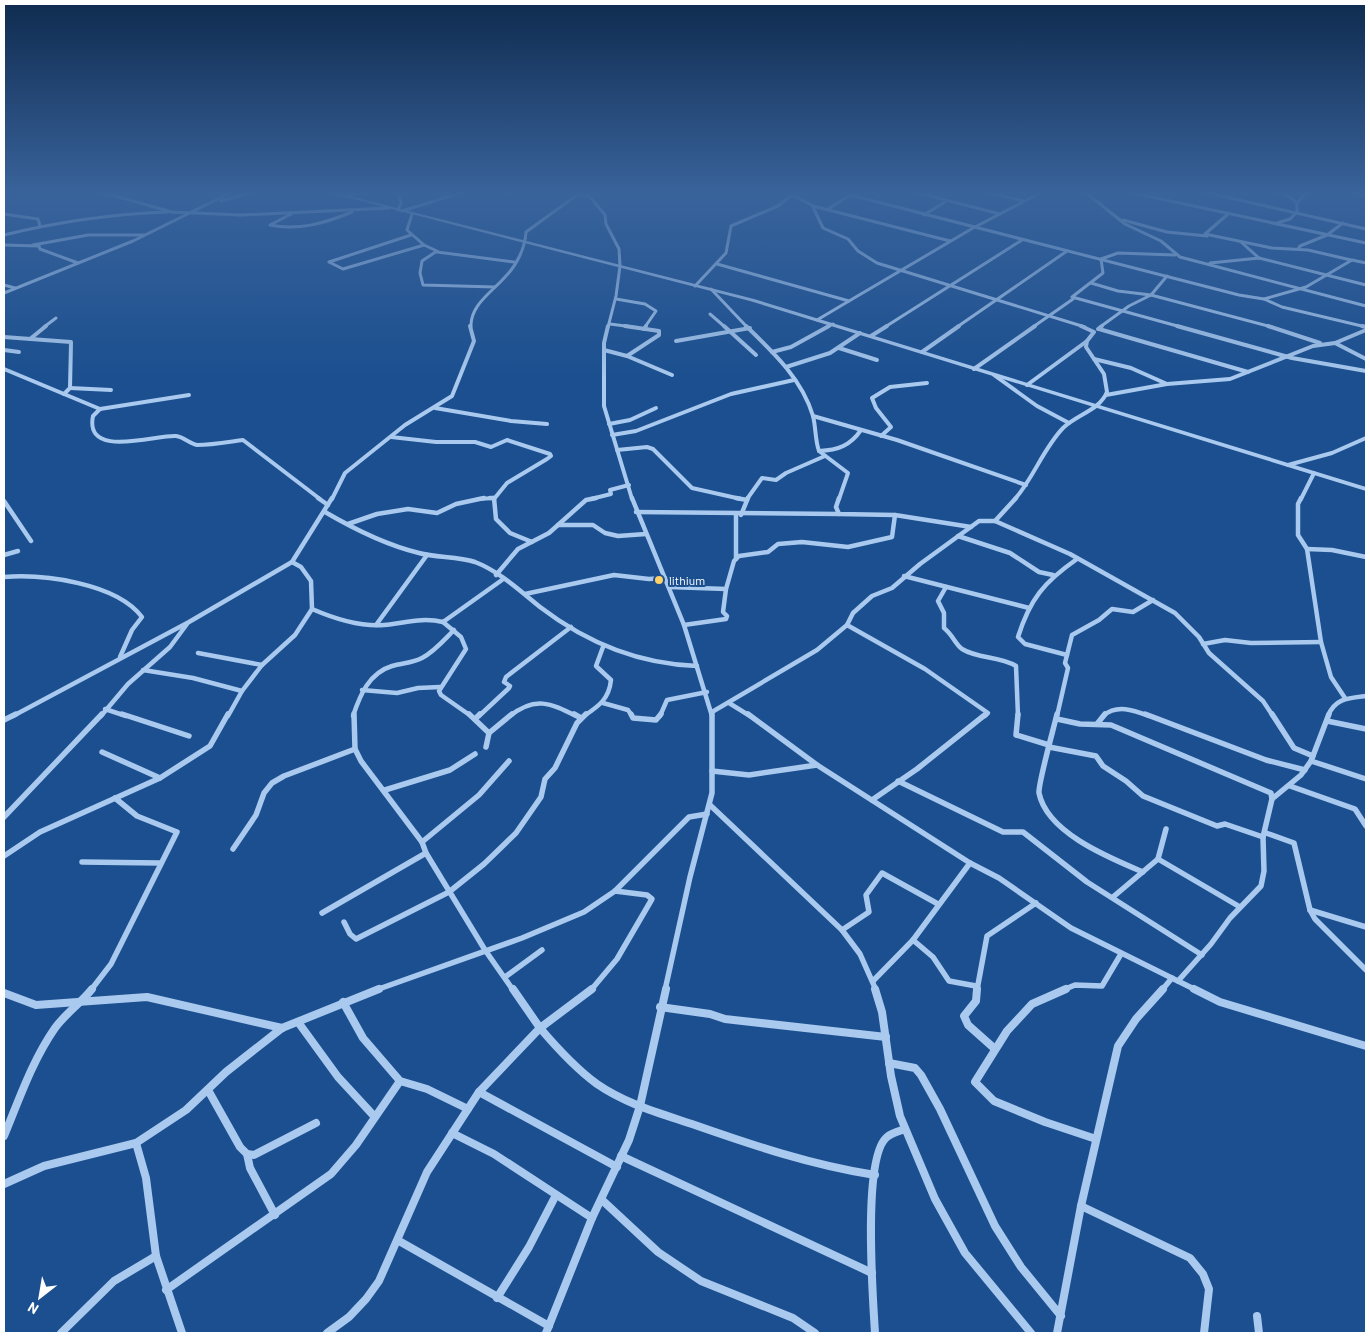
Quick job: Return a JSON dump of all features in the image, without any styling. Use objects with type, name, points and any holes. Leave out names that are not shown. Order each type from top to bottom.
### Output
[{"type":"street","points":[[54,253],[79,263]]},
{"type":"street","points":[[4,292],[102,253]]},
{"type":"street","points":[[355,253],[329,262],[343,269],[396,253]]},
{"type":"street","points":[[435,253],[422,261],[420,273],[425,286],[495,286]]},
{"type":"street","points":[[448,253],[514,262]]},
{"type":"street","points":[[4,720],[39,704],[120,658],[189,622],[292,562],[325,512],[346,473],[405,425],[445,402],[455,390],[474,341],[471,320],[486,294],[506,277],[520,253]]},
{"type":"street","points":[[566,253],[710,289],[833,324],[1366,489]]},
{"type":"street","points":[[399,1241],[497,1298],[547,1330],[592,1218],[622,1156],[640,1106],[660,1007],[690,877],[710,805],[712,793],[712,712],[707,692],[684,625],[636,512],[604,406],[604,350],[616,299],[620,266],[619,253]]},
{"type":"street","points":[[695,286],[726,253]]},
{"type":"street","points":[[861,253],[869,260],[899,271],[1094,332]]},
{"type":"street","points":[[817,320],[929,253]]},
{"type":"street","points":[[871,336],[1000,253]]},
{"type":"street","points":[[922,352],[994,300],[1064,253]]},
{"type":"street","points":[[1078,253],[1239,295],[1264,299],[1282,307],[1366,328]]},
{"type":"street","points":[[1101,259],[1117,253]]},
{"type":"street","points":[[1129,253],[1175,255],[1366,306]]},
{"type":"street","points":[[1254,253],[1259,258]]},
{"type":"street","points":[[1320,253],[1366,263]]},
{"type":"street","points":[[1201,263],[1259,258],[1329,274],[1366,285]]},
{"type":"street","points":[[974,369],[1048,317],[1103,273],[1104,268],[1101,259]]},
{"type":"street","points":[[1264,299],[1300,289],[1352,260]]},
{"type":"street","points":[[717,264],[848,301]]},
{"type":"street","points":[[1027,384],[1087,341],[1094,332],[1151,294],[1167,276]]},
{"type":"street","points":[[1091,283],[1118,290],[1151,294],[1271,327],[1320,343],[1335,343],[1366,328]]},
{"type":"street","points":[[4,285],[16,288]]},
{"type":"street","points":[[710,289],[726,308],[750,328],[786,367],[813,416],[819,451],[848,473],[836,507],[839,514]]},
{"type":"street","points":[[616,299],[646,304],[656,311],[656,315],[644,329]]},
{"type":"street","points":[[1072,299],[1285,357],[1325,366],[1366,372]]},
{"type":"street","points":[[710,314],[756,355]]},
{"type":"street","points":[[30,339],[56,318]]},
{"type":"street","points":[[610,324],[657,330],[660,333],[655,339],[627,356]]},
{"type":"street","points":[[772,352],[791,347],[833,324]]},
{"type":"street","points":[[676,340],[750,328]]},
{"type":"street","points":[[1099,329],[1248,372]]},
{"type":"street","points":[[786,367],[814,359],[839,348],[860,333]]},
{"type":"street","points":[[4,337],[72,342],[70,388],[64,394]]},
{"type":"street","points":[[995,521],[1026,485],[1040,462],[1069,423],[1096,406],[1106,395],[1108,387],[1106,379],[1086,347],[1087,341]]},
{"type":"street","points":[[1106,395],[1167,384],[1230,379],[1320,343]]},
{"type":"street","points":[[1335,343],[1366,359]]},
{"type":"street","points":[[839,348],[877,360]]},
{"type":"street","points":[[4,350],[19,352]]},
{"type":"street","points":[[604,350],[627,356],[672,374]]},
{"type":"street","points":[[1094,359],[1130,368],[1167,384]]},
{"type":"street","points":[[4,369],[100,409]]},
{"type":"street","points":[[994,375],[1037,406],[1069,423]]},
{"type":"street","points":[[612,435],[636,431],[731,394],[794,380]]},
{"type":"street","points":[[881,436],[891,427],[876,408],[872,398],[880,391],[891,387],[927,383]]},
{"type":"street","points":[[70,388],[111,390]]},
{"type":"street","points":[[189,395],[100,409],[94,413],[91,420],[94,432],[100,438],[111,442],[175,436],[183,438],[194,445],[242,440],[328,505]]},
{"type":"street","points":[[435,408],[502,420],[547,424]]},
{"type":"street","points":[[609,424],[630,420],[656,408]]},
{"type":"street","points":[[813,416],[881,436],[1026,485]]},
{"type":"street","points":[[819,451],[843,448],[852,443],[861,430]]},
{"type":"street","points":[[391,437],[436,442],[474,442],[491,447],[507,440],[550,454],[551,456],[547,460],[507,483],[494,498],[496,519],[510,533],[532,542]]},
{"type":"street","points":[[1288,465],[1332,452],[1366,438]]},
{"type":"street","points":[[617,450],[647,447],[653,449],[692,488],[747,500]]},
{"type":"street","points":[[684,625],[726,619],[727,616],[723,612],[726,589],[736,558],[739,515],[762,478],[776,480],[786,473],[825,456]]},
{"type":"street","points":[[1314,473],[1296,512],[1298,535],[1307,549],[1321,642],[1331,677],[1345,698]]},
{"type":"street","points":[[496,575],[518,549],[543,538],[586,500],[607,496],[611,494],[610,490],[629,485]]},
{"type":"street","points":[[348,524],[377,514],[408,509],[437,513],[456,504],[486,497],[494,498]]},
{"type":"street","points":[[4,501],[30,540]]},
{"type":"street","points":[[325,512],[366,534],[427,555],[474,562],[525,594],[544,610],[603,647],[651,661],[678,666],[697,666]]},
{"type":"street","points":[[636,512],[705,512],[739,515],[895,515],[971,527]]},
{"type":"street","points":[[736,558],[768,552],[778,544],[802,542],[848,547],[892,537],[894,534],[895,515]]},
{"type":"street","points":[[712,712],[729,704],[817,650],[847,625],[853,613],[872,596],[892,588],[904,576],[979,521],[995,521],[1041,540],[1077,559],[1153,600],[1186,622],[1209,654],[1263,701],[1294,748],[1312,759],[1366,779]]},
{"type":"street","points":[[558,525],[593,525],[599,531],[618,537],[646,534]]},
{"type":"street","points":[[958,536],[1010,553],[1039,572],[1053,575]]},
{"type":"street","points":[[1307,549],[1332,550],[1366,557]]},
{"type":"street","points":[[4,554],[18,551]]},
{"type":"street","points":[[376,625],[427,555]]},
{"type":"street","points":[[1067,655],[1030,646],[1018,640],[1029,608],[1039,588],[1053,575],[1077,559]]},
{"type":"street","points":[[4,856],[40,832],[160,778],[210,746],[242,691],[262,665],[295,635],[312,609],[311,581],[301,568],[292,562]]},
{"type":"street","points":[[4,577],[21,574],[67,583],[107,592],[134,605],[139,610],[142,618],[132,630],[120,658]]},
{"type":"street","points":[[525,594],[614,575],[649,579],[665,578]]},
{"type":"street","points":[[904,576],[1029,608]]},
{"type":"street","points":[[443,622],[502,580]]},
{"type":"street","points":[[946,586],[938,600],[944,613],[944,628],[954,635],[954,640],[958,645],[975,654],[1010,662],[1016,666],[1019,708],[1016,735],[1049,746],[1098,757],[1103,766],[1145,797],[1216,826],[1225,824],[1294,843],[1310,910],[1323,928],[1366,970]]},
{"type":"street","points":[[669,587],[726,589]]},
{"type":"street","points":[[1143,872],[1087,844],[1055,822],[1039,792],[1068,668],[1065,663],[1074,633],[1099,620],[1112,609],[1133,612],[1153,600]]},
{"type":"street","points":[[312,609],[344,621],[376,625],[420,618],[443,622],[462,637],[466,643],[466,649],[440,687],[441,695],[474,719],[489,734]]},
{"type":"street","points":[[4,817],[86,733],[105,709],[143,670],[170,648],[189,622]]},
{"type":"street","points":[[847,625],[925,669],[988,710],[970,728],[917,769],[872,800]]},
{"type":"street","points":[[474,719],[509,688],[510,686],[504,682],[506,677],[571,627]]},
{"type":"street","points":[[454,630],[434,650],[420,659],[388,668],[376,675],[362,690],[353,716],[355,749],[361,761],[385,790],[422,842],[426,853],[485,950],[540,1028],[567,1060],[607,1090],[640,1106],[775,1153],[849,1172],[875,1175]]},
{"type":"street","points":[[1203,644],[1225,640],[1251,644],[1321,642]]},
{"type":"street","points":[[344,922],[350,934],[356,939],[365,936],[414,908],[449,892],[504,844],[527,818],[541,798],[545,779],[555,768],[581,718],[603,702],[610,690],[611,680],[596,666],[603,647]]},
{"type":"street","points":[[198,653],[262,665]]},
{"type":"street","points":[[143,670],[193,678],[242,691]]},
{"type":"street","points":[[362,690],[397,693],[418,688],[440,687]]},
{"type":"street","points":[[603,702],[628,710],[633,718],[656,720],[667,700],[707,692]]},
{"type":"street","points":[[1272,799],[1290,786],[1305,770],[1312,759],[1335,702],[1345,698],[1366,696]]},
{"type":"street","points":[[486,747],[489,734],[527,703],[536,701],[581,718]]},
{"type":"street","points":[[729,704],[760,722],[817,765],[970,863],[999,878],[1071,928],[1220,1002],[1366,1046]]},
{"type":"street","points":[[1097,724],[1103,714],[1117,708],[1136,710],[1266,760],[1305,770]]},
{"type":"street","points":[[105,709],[133,716],[189,736]]},
{"type":"street","points":[[1057,719],[1080,724],[1111,725],[1272,793],[1264,835],[1264,871],[1260,886],[1240,907],[1202,954],[1131,1024],[1118,1046],[1081,1206],[1057,1333]]},
{"type":"street","points":[[1326,721],[1366,729]]},
{"type":"street","points":[[233,849],[256,815],[264,793],[272,783],[284,776],[355,749]]},
{"type":"street","points":[[102,752],[160,778]]},
{"type":"street","points":[[385,790],[450,770],[475,754]]},
{"type":"street","points":[[422,842],[479,795],[509,761]]},
{"type":"street","points":[[712,770],[753,775],[817,765]]},
{"type":"street","points":[[898,781],[1003,832],[1021,830],[1060,863],[1139,916],[1202,954]]},
{"type":"street","points":[[1290,786],[1356,810],[1366,826]]},
{"type":"street","points":[[4,1136],[44,1047],[56,1026],[81,1003],[111,964],[177,832],[137,816],[115,798]]},
{"type":"street","points":[[710,805],[842,930],[860,954],[873,981],[882,1012],[896,1105],[905,1129],[950,1228],[965,1253],[1031,1333]]},
{"type":"street","points":[[4,1184],[44,1166],[136,1143],[186,1110],[226,1072],[282,1028],[343,1002],[584,912],[615,891],[689,817],[707,814]]},
{"type":"street","points":[[1113,897],[1158,859],[1166,829]]},
{"type":"street","points":[[322,913],[426,853]]},
{"type":"street","points":[[1158,859],[1182,869],[1208,888],[1240,907]]},
{"type":"street","points":[[82,862],[160,863]]},
{"type":"street","points":[[873,981],[896,961],[926,926],[938,904],[970,863]]},
{"type":"street","points":[[842,930],[869,912],[866,895],[876,879],[882,874],[938,904]]},
{"type":"street","points":[[327,1333],[346,1321],[384,1275],[427,1172],[479,1092],[540,1028],[590,991],[617,959],[650,906],[652,899],[647,896],[615,891]]},
{"type":"street","points":[[995,1049],[985,1043],[968,1025],[964,1016],[966,1011],[976,1001],[976,986],[983,964],[987,936],[1036,903]]},
{"type":"street","points":[[1310,910],[1366,927]]},
{"type":"street","points":[[913,940],[933,957],[949,981],[976,986]]},
{"type":"street","points":[[505,977],[542,950]]},
{"type":"street","points":[[1096,1139],[1077,1131],[1045,1122],[992,1099],[974,1081],[1007,1031],[1032,1004],[1075,984],[1099,986],[1106,983],[1122,954]]},
{"type":"street","points":[[4,993],[36,1005],[147,997],[282,1028]]},
{"type":"street","points":[[343,1002],[362,1038],[400,1081],[412,1083],[436,1092],[468,1109]]},
{"type":"street","points":[[660,1007],[710,1014],[725,1019],[886,1036]]},
{"type":"street","points":[[298,1022],[338,1076],[374,1116]]},
{"type":"street","points":[[889,1063],[915,1068],[921,1074],[971,1172],[988,1212],[1039,1292],[1061,1316]]},
{"type":"street","points":[[166,1290],[244,1233],[275,1214],[331,1174],[356,1145],[374,1116],[400,1081]]},
{"type":"street","points":[[208,1090],[240,1147],[247,1154],[250,1168],[275,1214]]},
{"type":"street","points":[[479,1092],[530,1118],[589,1154],[617,1168]]},
{"type":"street","points":[[247,1154],[254,1155],[316,1123]]},
{"type":"street","points":[[875,1333],[870,1241],[875,1175],[880,1148],[885,1139],[905,1129]]},
{"type":"street","points":[[452,1133],[494,1154],[592,1218]]},
{"type":"street","points":[[136,1143],[146,1178],[156,1256],[182,1333]]},
{"type":"street","points":[[622,1156],[872,1273]]},
{"type":"street","points":[[497,1298],[529,1247],[556,1195]]},
{"type":"street","points":[[602,1200],[658,1252],[701,1281],[793,1318],[815,1333]]},
{"type":"street","points":[[1081,1206],[1186,1254],[1193,1261],[1209,1288],[1204,1333]]},
{"type":"street","points":[[61,1333],[114,1281],[156,1256]]},
{"type":"street","points":[[1257,1316],[1259,1333]]},
{"type":"place","name":"lithium","points":[[659,580]]}]
